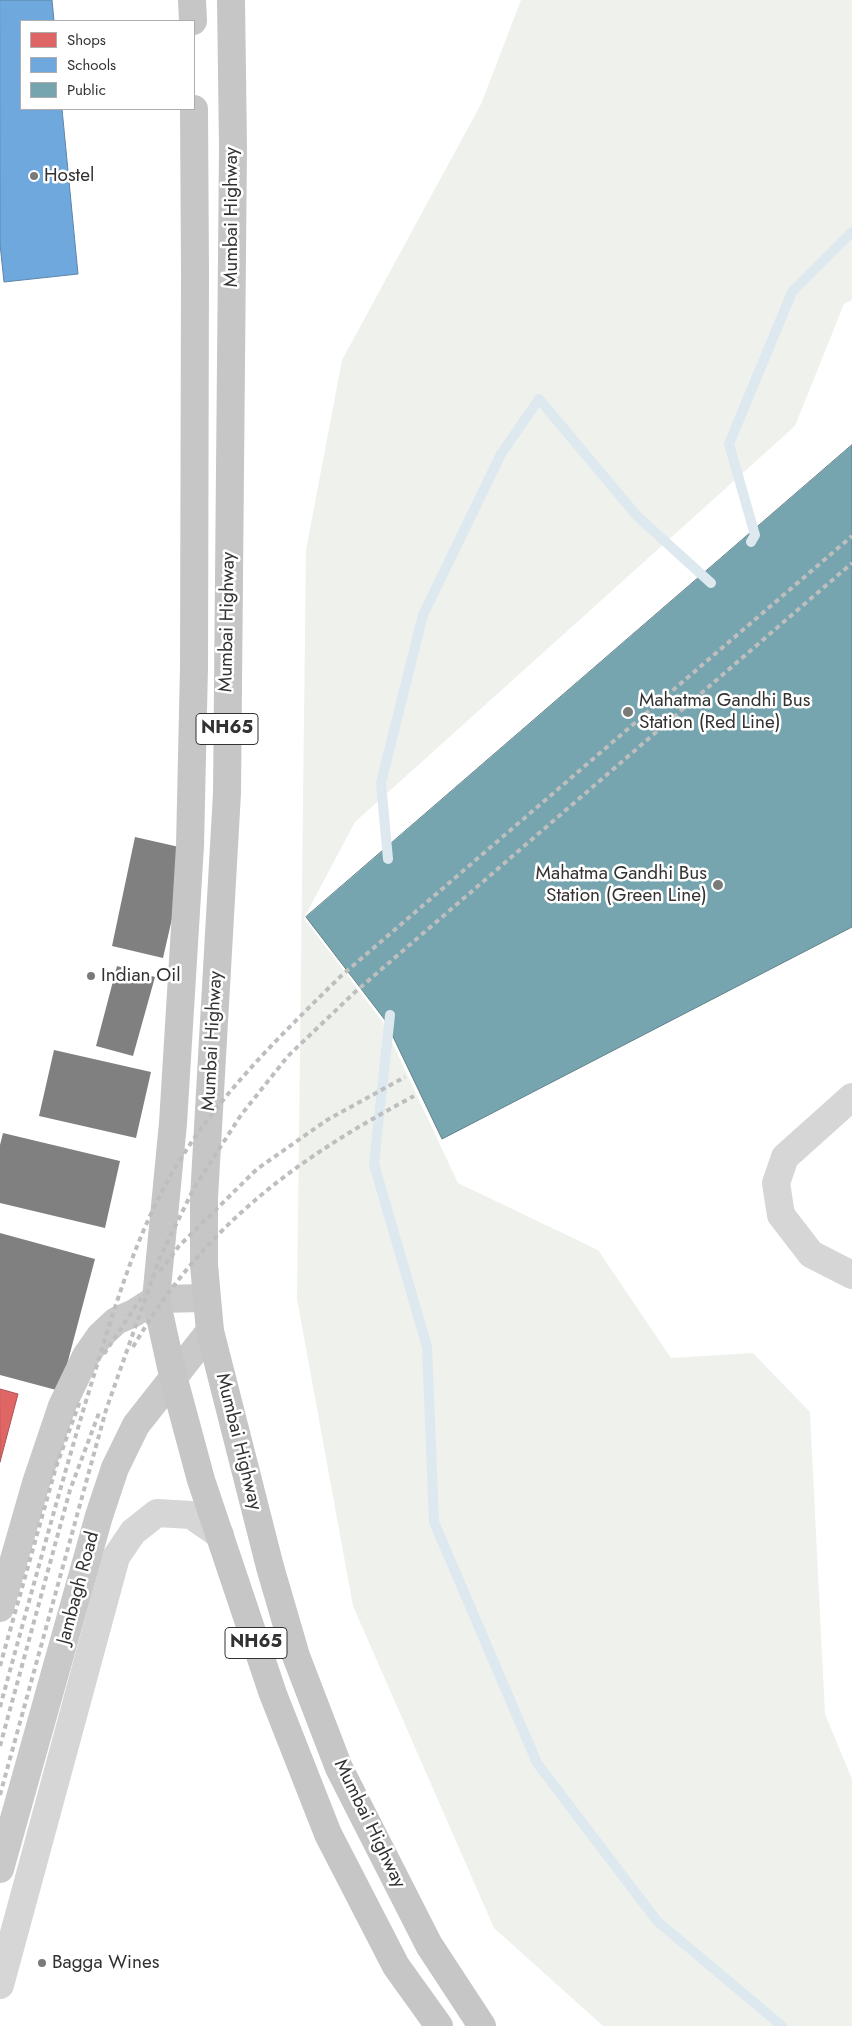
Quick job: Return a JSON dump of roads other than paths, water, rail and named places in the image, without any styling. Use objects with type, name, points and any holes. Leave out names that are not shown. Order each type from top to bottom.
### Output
[{"type":"highway","points":[[192,0],[193,20]]},
{"type":"highway","name":"Mumbai Highway","points":[[231,0],[233,147],[227,793],[204,1198],[206,1298],[210,1331],[270,1566],[296,1656],[339,1768],[429,1945],[482,2026]]},
{"type":"highway","name":"Mumbai Highway","points":[[194,110],[196,272],[194,648],[190,846],[173,1123],[156,1299],[173,1376],[201,1480],[274,1694],[328,1834],[396,1966],[439,2026]]},
{"type":"main road","points":[[0,1608],[36,1483],[62,1406],[86,1356],[100,1336],[116,1320],[134,1313],[156,1299],[206,1298]]},
{"type":"main road","name":"Jambagh Road","points":[[0,1869],[99,1516],[115,1468],[136,1425],[210,1331]]},
{"type":"street","points":[[852,1097],[785,1157],[776,1183],[780,1215],[811,1254],[852,1275]]},
{"type":"street","points":[[0,1985],[116,1557],[133,1532],[157,1513],[191,1515],[220,1536]]},
{"type":"waterway","points":[[751,542],[755,535],[729,444],[792,292],[852,232]]},
{"type":"waterway","points":[[388,859],[381,783],[423,615],[501,454],[539,399],[637,516],[711,583]]},
{"type":"waterway","points":[[390,1015],[374,1164],[427,1347],[434,1522],[537,1763],[657,1921],[782,2026]]},
{"type":"railway","points":[[0,1707],[75,1439],[130,1263],[166,1184],[183,1154],[203,1126],[246,1074],[292,1024],[341,976],[852,536]]},
{"type":"railway","points":[[0,1795],[106,1410],[160,1257],[194,1188],[241,1115],[288,1056],[354,993],[852,563]]},
{"type":"railway","points":[[160,1271],[179,1246],[257,1169],[327,1120],[405,1077]]},
{"type":"railway","points":[[133,1347],[160,1304],[190,1266],[221,1232],[255,1200],[329,1145],[414,1096]]},
{"type":"railway","points":[[104,1354],[141,1298]]},
{"type":"railway","points":[[0,1666],[56,1467],[80,1401]]},
{"type":"railway","points":[[0,1746],[70,1490],[99,1413]]},
{"type":"place","name":"Hostel","points":[[34,176]]},
{"type":"place","name":"Mahatma Gandhi Bus Station (Red Line)","points":[[628,712]]},
{"type":"place","name":"Mahatma Gandhi Bus Station (Green Line)","points":[[718,885]]},
{"type":"place","name":"Indian Oil","points":[[91,976]]},
{"type":"place","name":"Bagga Wines","points":[[42,1963]]}]
